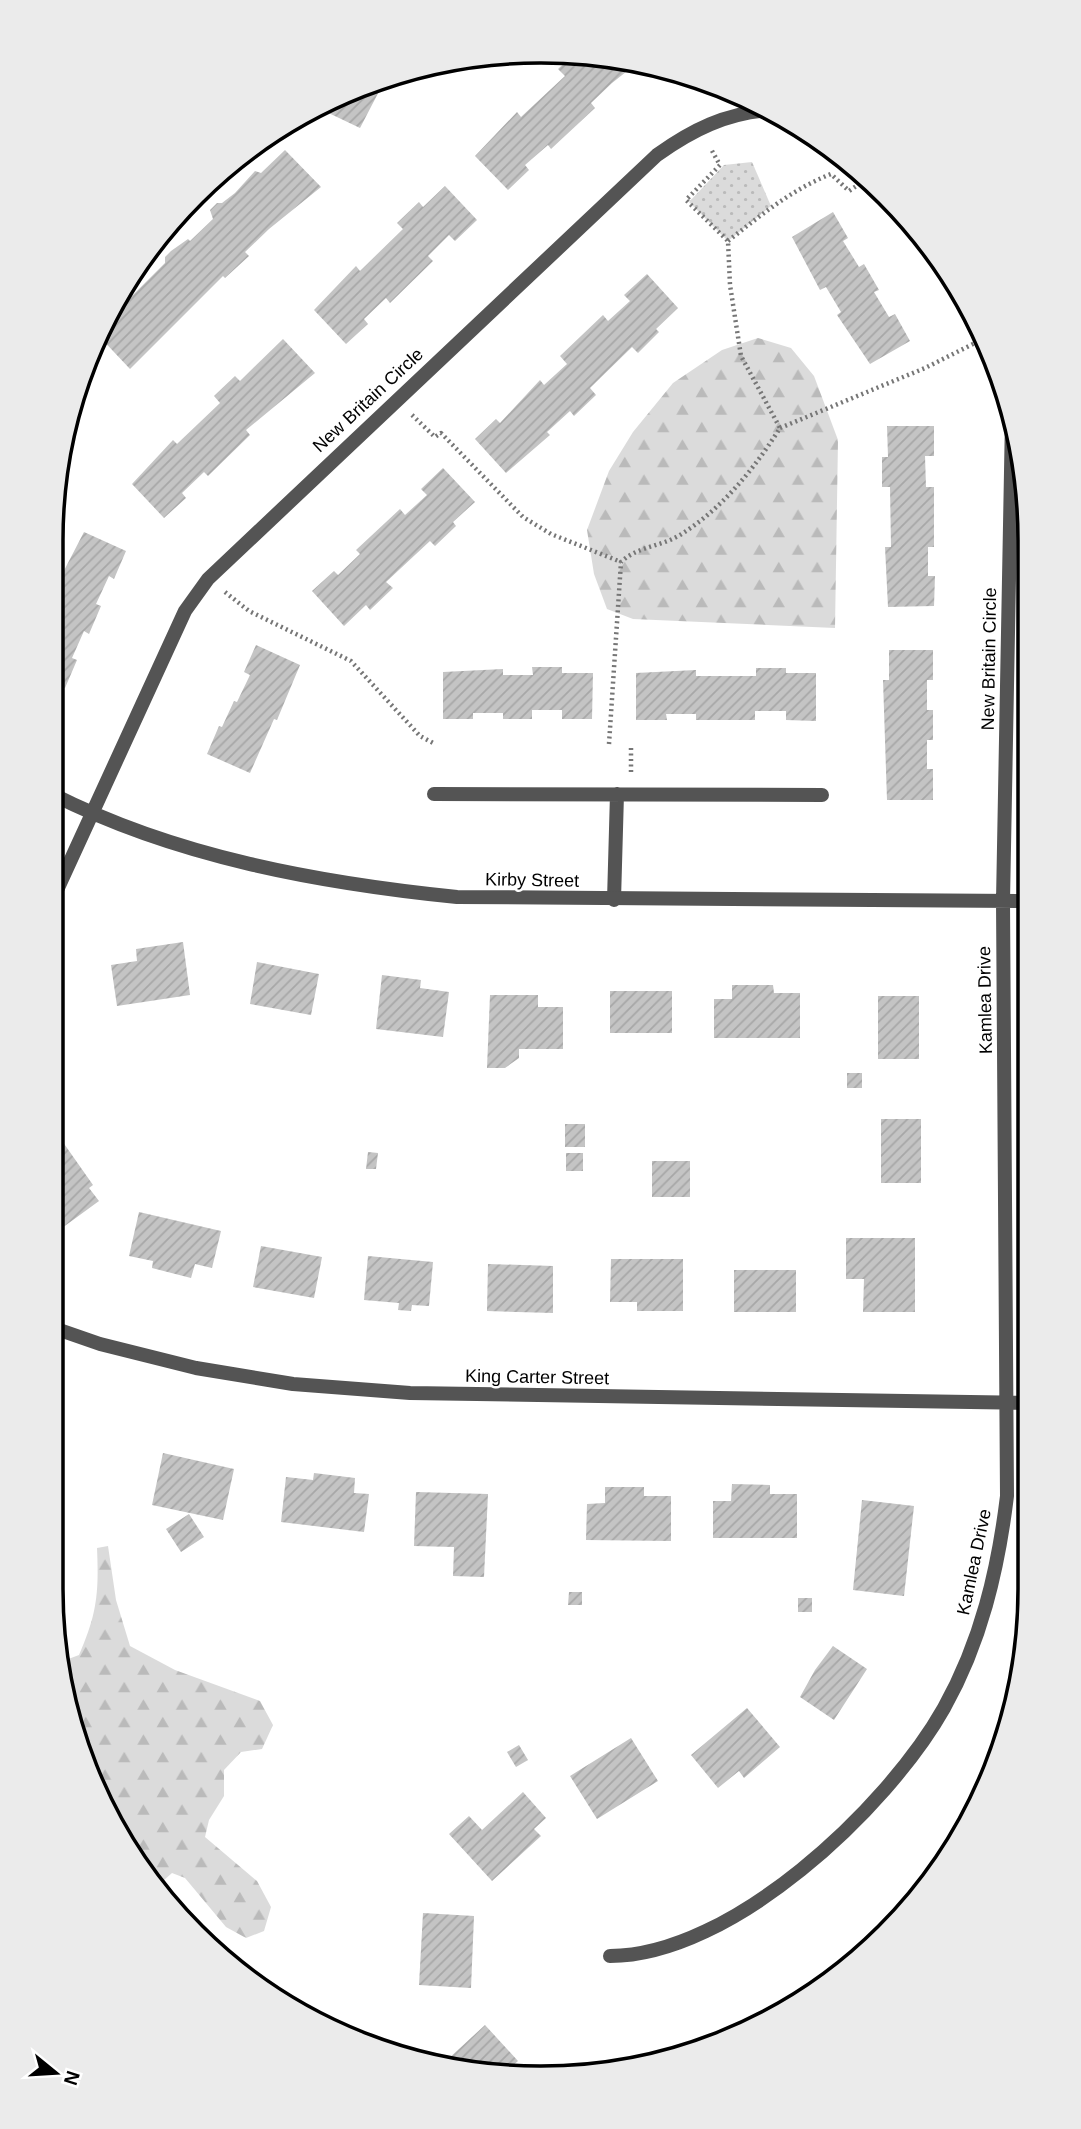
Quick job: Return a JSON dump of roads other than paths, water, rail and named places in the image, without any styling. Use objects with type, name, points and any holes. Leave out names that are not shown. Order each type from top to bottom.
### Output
[{"type":"street","name":"New Britain Circle","points":[[63,877],[185,611],[203,584],[657,155],[705,125],[750,111]]},
{"type":"street","name":"New Britain Circle","points":[[1003,901],[1011,461]]},
{"type":"street","points":[[434,794],[822,794]]},
{"type":"street","points":[[614,900],[617,794]]},
{"type":"street","name":"Kirby Street","points":[[63,800],[92,814],[214,853],[368,888],[457,897],[1018,901]]},
{"type":"street","name":"Kamlea Drive","points":[[610,1956],[634,1956],[676,1946],[715,1929],[818,1856],[868,1808],[912,1755],[944,1709],[970,1653],[987,1606],[1001,1545],[1007,1496],[1003,901]]},
{"type":"street","name":"King Carter Street","points":[[63,1331],[100,1344],[196,1368],[293,1384],[424,1394],[1018,1403]]}]
